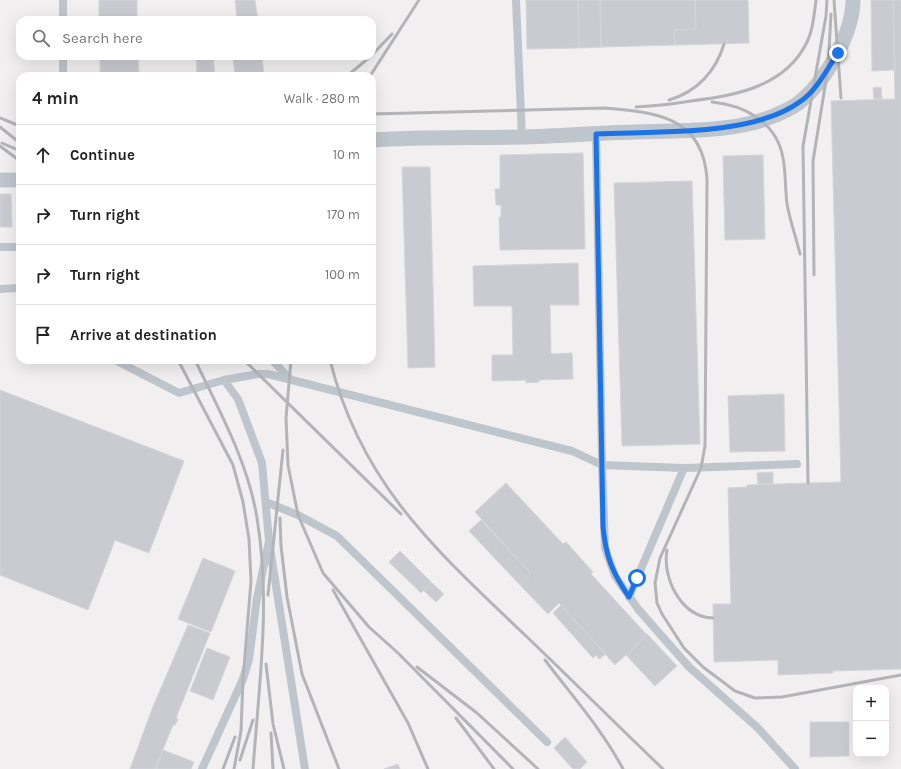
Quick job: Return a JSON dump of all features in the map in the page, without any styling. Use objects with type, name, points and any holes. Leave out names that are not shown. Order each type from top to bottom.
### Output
[{"type":"street","points":[[376,140],[522,137],[687,130],[747,125],[791,108],[802,100],[813,88],[838,53],[845,40],[853,10],[853,0]]},
{"type":"street","points":[[0,180],[16,180]]},
{"type":"lane","points":[[63,0],[63,16]]},
{"type":"lane","points":[[516,0],[522,137]]},
{"type":"lane","points":[[63,60],[63,72]]},
{"type":"lane","points":[[596,134],[605,548],[615,576],[638,609],[689,668],[758,728],[795,769]]},
{"type":"lane","points":[[0,247],[16,247]]},
{"type":"lane","points":[[0,289],[16,288]]},
{"type":"lane","points":[[123,364],[179,393],[224,380],[258,374],[290,379],[338,393],[572,451],[602,465],[684,468],[797,464]]},
{"type":"lane","points":[[276,364],[290,379]]},
{"type":"lane","points":[[224,380],[238,399],[262,464],[269,541],[305,769]]},
{"type":"lane","points":[[629,597],[684,468]]},
{"type":"lane","points":[[266,502],[298,515],[337,536],[547,742]]},
{"type":"lane","points":[[202,769],[243,680],[250,660],[257,598],[269,541]]},
{"type":"building","points":[[99,0],[137,0],[137,16],[99,16]]},
{"type":"building","points":[[235,0],[255,0],[257,16],[237,16]]},
{"type":"building","points":[[526,0],[578,0],[579,48],[527,49]]},
{"type":"building","points":[[578,0],[600,0],[601,47],[579,48]]},
{"type":"building","points":[[600,0],[695,0],[696,29],[674,30],[675,45],[601,47]]},
{"type":"building","points":[[695,0],[748,0],[749,43],[675,45],[674,30],[696,29]]},
{"type":"building","points":[[871,0],[893,0],[895,70],[872,71]]},
{"type":"building","points":[[893,0],[901,0],[901,669],[833,671],[833,673],[778,675],[778,660],[714,662],[713,604],[731,604],[728,488],[747,487],[747,485],[841,482],[831,101],[895,99]]},
{"type":"building","points":[[100,60],[138,60],[139,72],[100,72]]},
{"type":"building","points":[[196,60],[213,60],[215,72],[197,72]]},
{"type":"building","points":[[233,60],[262,60],[264,72],[235,72]]},
{"type":"building","points":[[881,87],[882,99],[874,99],[873,88]]},
{"type":"building","points":[[583,153],[585,249],[500,250],[499,217],[501,217],[501,205],[496,205],[495,189],[500,189],[500,155]]},
{"type":"building","points":[[763,155],[765,239],[725,240],[723,156]]},
{"type":"building","points":[[402,167],[430,167],[435,367],[408,368]]},
{"type":"building","points":[[692,181],[700,444],[622,446],[614,183]]},
{"type":"building","points":[[0,194],[11,194],[12,227],[0,227]]},
{"type":"building","points":[[578,263],[579,305],[550,305],[551,354],[572,353],[573,379],[539,380],[539,382],[526,383],[526,380],[492,381],[492,355],[513,355],[512,306],[474,306],[473,266]]},
{"type":"building","points":[[0,390],[184,461],[149,553],[114,540],[88,610],[0,575]]},
{"type":"building","points":[[784,394],[785,451],[730,452],[728,396]]},
{"type":"building","points":[[773,472],[773,484],[758,484],[757,473]]},
{"type":"building","points":[[506,483],[563,544],[566,542],[593,572],[591,574],[647,635],[615,665],[559,603],[548,614],[520,585],[531,574],[475,512]]},
{"type":"building","points":[[481,520],[531,574],[520,585],[469,531]]},
{"type":"building","points":[[400,551],[432,583],[421,593],[389,562]]},
{"type":"building","points":[[203,558],[235,571],[211,632],[178,619]]},
{"type":"building","points":[[432,583],[444,594],[436,602],[424,591]]},
{"type":"building","points":[[561,605],[606,654],[599,659],[596,655],[593,658],[553,613]]},
{"type":"building","points":[[188,625],[210,633],[176,718],[178,719],[175,725],[173,725],[155,769],[130,769],[152,709]]},
{"type":"building","points":[[647,634],[677,666],[655,686],[626,655],[647,635]]},
{"type":"building","points":[[207,648],[230,657],[213,700],[190,691]]},
{"type":"building","points":[[810,722],[849,722],[849,756],[810,757]]},
{"type":"building","points":[[565,737],[587,762],[580,769],[573,769],[554,748]]},
{"type":"building","points":[[163,750],[194,762],[191,769],[156,769]]},
{"type":"building","points":[[398,764],[400,769],[384,769]]},
{"type":"railway","points":[[373,72],[419,0]]},
{"type":"railway","points":[[636,107],[670,104],[724,96],[756,87],[771,80],[797,59],[806,44],[812,28],[816,0]]},
{"type":"railway","points":[[808,483],[803,146],[826,16],[827,0]]},
{"type":"railway","points":[[834,0],[841,98]]},
{"type":"railway","points":[[814,275],[813,161],[828,68],[831,14]]},
{"type":"railway","points":[[376,51],[392,34]]},
{"type":"railway","points":[[669,100],[688,92],[704,79],[716,63],[724,44]]},
{"type":"railway","points":[[352,72],[366,60]]},
{"type":"railway","points":[[712,102],[736,107],[747,112],[758,118],[774,135],[780,146],[783,158],[787,204],[800,254]]},
{"type":"railway","points":[[376,114],[604,108],[641,112],[658,116],[673,121],[686,130],[696,142],[704,158],[707,179],[705,446],[701,468],[660,558],[655,583],[657,603],[662,614],[684,648],[703,667],[735,691],[755,698],[782,697],[901,675]]},
{"type":"railway","points":[[0,118],[16,124]]},
{"type":"railway","points":[[0,127],[16,140]]},
{"type":"railway","points":[[2,143],[16,149]]},
{"type":"railway","points":[[0,146],[16,158]]},
{"type":"railway","points":[[180,364],[233,465],[243,502],[249,539],[251,581],[243,679],[241,731],[234,769]]},
{"type":"railway","points":[[197,364],[223,417],[240,457],[253,497],[257,518],[263,580],[263,612],[261,675],[253,769]]},
{"type":"railway","points":[[248,364],[401,514]]},
{"type":"railway","points":[[291,364],[286,418],[288,465],[298,515],[323,573],[369,627],[398,653],[513,769]]},
{"type":"railway","points":[[331,364],[344,404],[361,444],[382,480],[406,513],[462,575],[663,769]]},
{"type":"railway","points":[[268,595],[283,450]]},
{"type":"railway","points":[[280,518],[281,546],[287,597],[302,674],[339,769]]},
{"type":"railway","points":[[667,550],[666,561],[668,572],[671,584],[676,594],[692,611],[702,616],[713,618]]},
{"type":"railway","points":[[333,590],[408,723],[428,769]]},
{"type":"railway","points":[[545,660],[596,726],[615,754],[623,769]]},
{"type":"railway","points":[[266,664],[273,724],[284,769]]},
{"type":"railway","points":[[417,667],[477,713],[538,769]]},
{"type":"railway","points":[[456,718],[494,769]]},
{"type":"railway","points":[[240,760],[253,720]]},
{"type":"railway","points":[[271,733],[273,769]]},
{"type":"railway","points":[[223,769],[235,737]]},
{"type":"route","points":[[637,578],[629,597],[615,576],[608,560],[603,527],[596,134],[687,130],[747,125],[762,120],[791,108],[802,100],[813,88],[838,53]]}]
